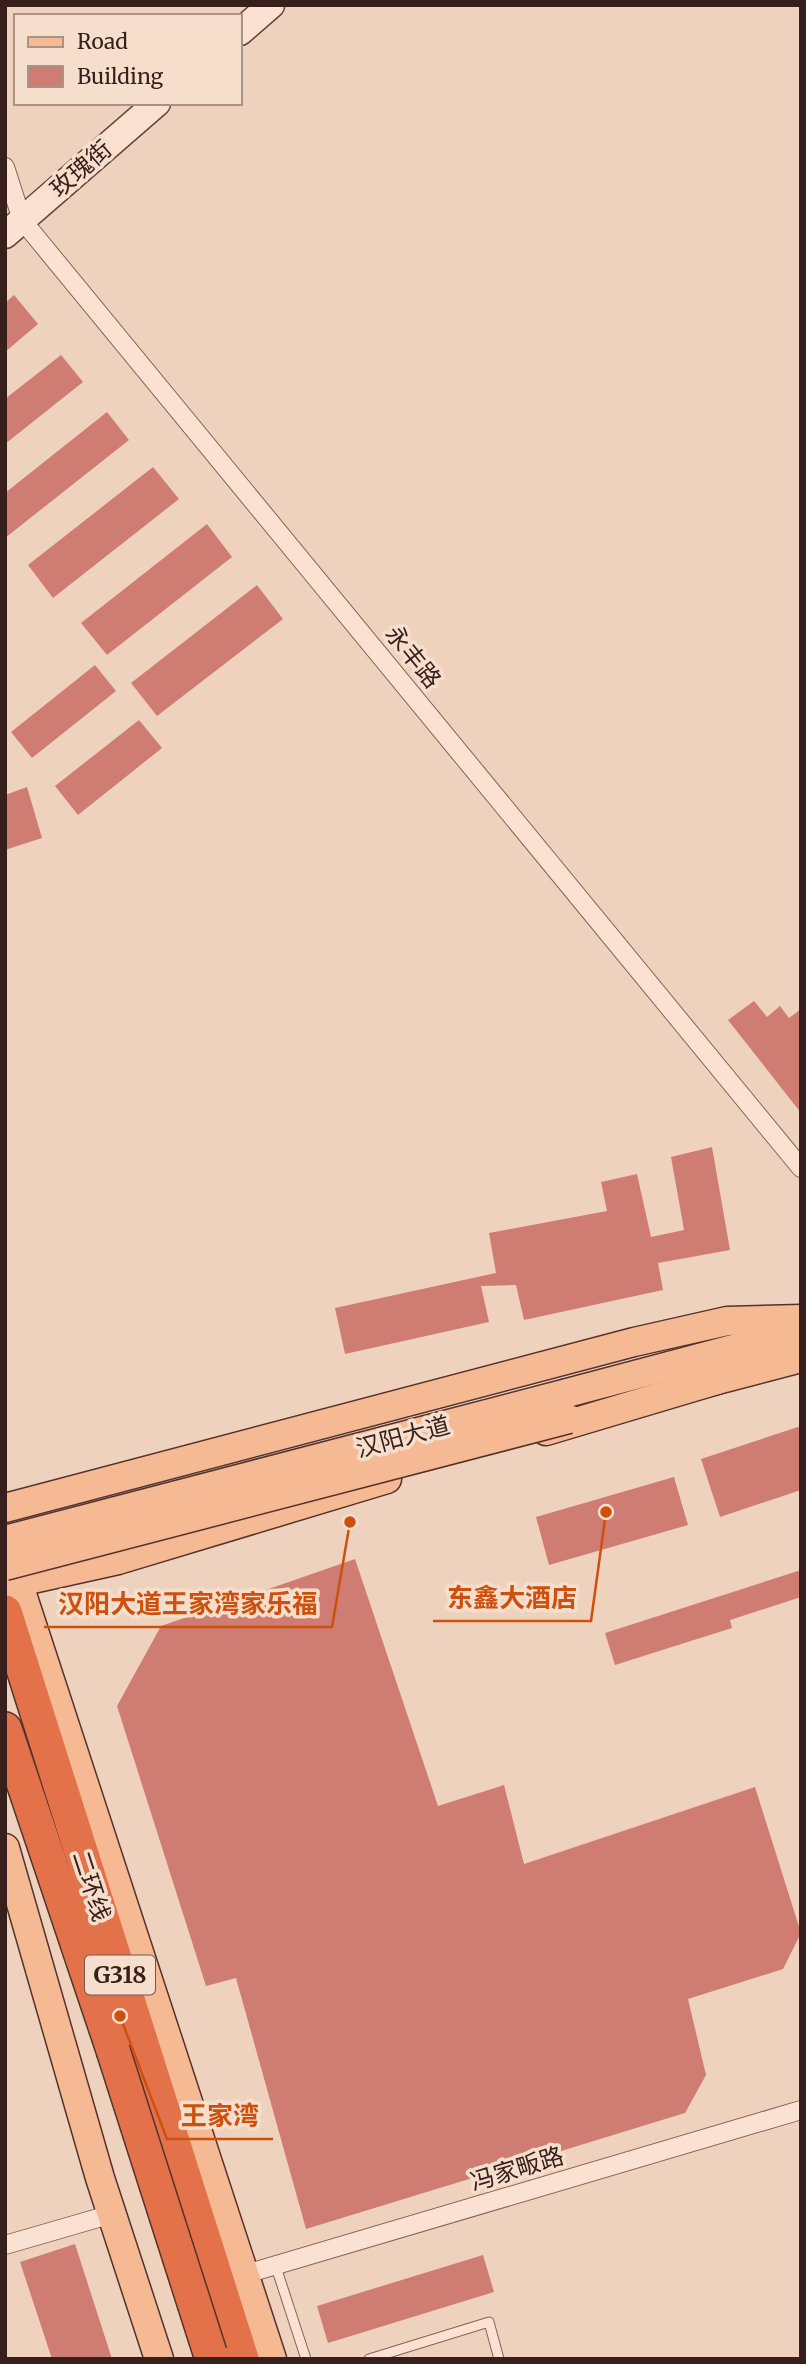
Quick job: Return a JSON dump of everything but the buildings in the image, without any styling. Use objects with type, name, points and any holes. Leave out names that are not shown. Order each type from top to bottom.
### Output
[{"type":"highway","name":"二环线","points":[[5,1612],[226,2354]]},
{"type":"highway","name":"二环线","points":[[5,1729],[226,2354]]},
{"type":"main road","points":[[5,1507],[634,1342],[727,1321],[801,1319]]},
{"type":"main road","name":"汉阳大道","points":[[10,1578],[568,1406],[801,1331]]},
{"type":"main road","name":"汉阳大道","points":[[10,1578],[118,1560],[717,1380],[801,1359]]},
{"type":"main road","name":"汉阳大道","points":[[5,1540],[568,1406],[717,1380]]},
{"type":"main road","points":[[5,1532],[10,1578],[246,2274],[272,2359]]},
{"type":"main road","points":[[5,1848],[13,1905],[159,2359]]},
{"type":"street","points":[[242,30],[271,5]]},
{"type":"street","name":"玫瑰街","points":[[14,228],[156,105]]},
{"type":"street","name":"永丰路","points":[[5,167],[14,228],[801,1168]]},
{"type":"street","name":"冯家畈路","points":[[246,2274],[801,2110]]},
{"type":"street","points":[[5,2245],[112,2214]]},
{"type":"lane","points":[[276,2267],[306,2359]]},
{"type":"lane","points":[[369,2359],[489,2322],[499,2359]]},
{"type":"place","name":"东鑫大酒店","points":[[606,1512]]},
{"type":"place","name":"汉阳大道王家湾家乐福","points":[[350,1522]]},
{"type":"place","name":"王家湾","points":[[120,2016]]}]
